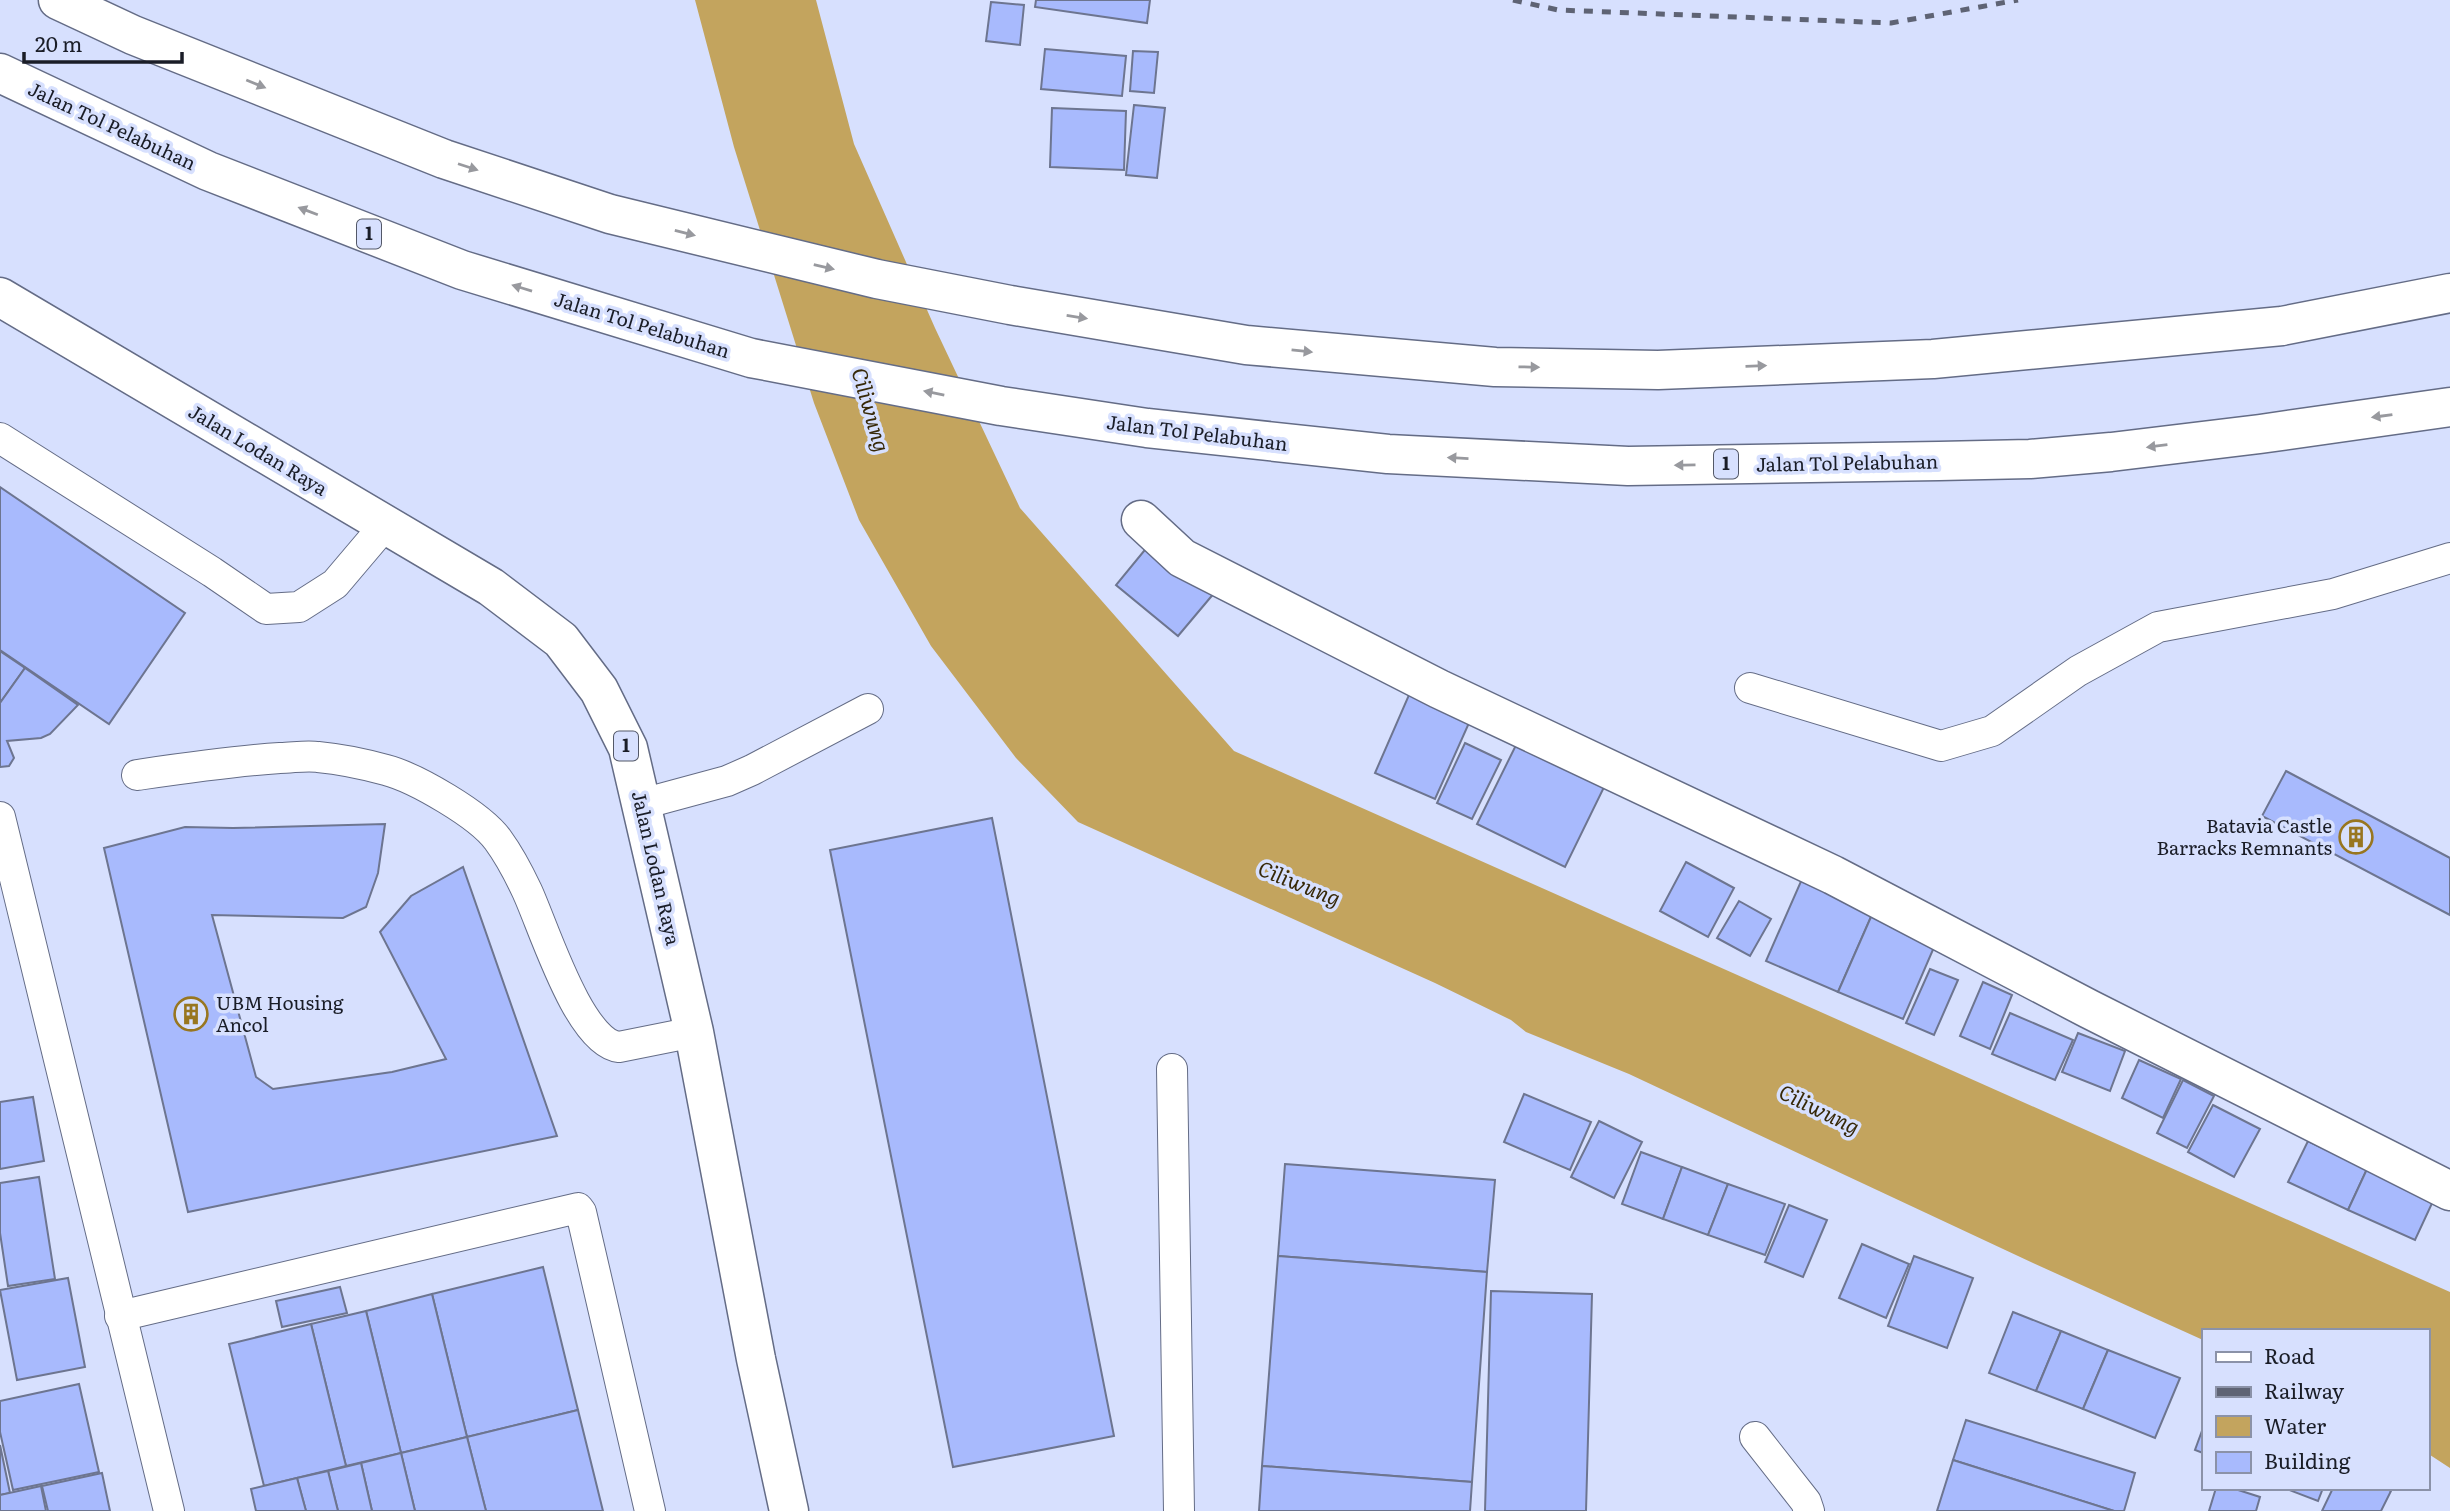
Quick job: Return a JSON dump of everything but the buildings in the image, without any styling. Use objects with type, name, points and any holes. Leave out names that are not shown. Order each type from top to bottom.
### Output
[{"type":"main road","points":[[58,0],[133,35],[444,159],[610,214],[877,279],[1010,305],[1246,345],[1495,367],[1658,370],[1919,359],[2282,326],[2450,293]]},
{"type":"main road","name":"Jalan Tol Pelabuhan","points":[[0,73],[208,172],[462,270],[751,358],[1001,406],[1147,428],[1388,454],[1628,466],[1939,461],[2030,459],[2111,452],[2450,407]]},
{"type":"main road","name":"Jalan Lodan Raya","points":[[0,297],[491,587],[561,640],[599,690],[628,748],[642,804],[694,1032],[756,1359],[789,1511]]},
{"type":"main road","points":[[1141,520],[1182,558],[1439,689],[1833,875],[2089,1009],[2450,1191]]},
{"type":"lane","points":[[0,438],[266,609],[299,607],[335,584],[385,525]]},
{"type":"lane","points":[[1749,688],[1941,746],[1992,731],[2078,671],[2158,627],[2333,594],[2450,558]]},
{"type":"lane","points":[[642,804],[727,781],[868,709]]},
{"type":"lane","points":[[137,775],[249,760],[316,756],[388,770],[437,793],[474,818],[497,839],[527,891],[558,969],[594,1031],[603,1041],[619,1047],[694,1032]]},
{"type":"lane","points":[[0,817],[169,1511]]},
{"type":"lane","points":[[1172,1069],[1179,1511]]},
{"type":"lane","points":[[120,1316],[578,1208],[650,1511]]},
{"type":"lane","points":[[1755,1437],[1807,1502],[1810,1511]]},
{"type":"water","name":"Ciliwung","points":[[695,0],[816,0],[854,144],[935,328],[1020,508],[1234,751],[2450,1292],[2450,1468],[2429,1454],[2429,1329],[2202,1329],[2202,1340],[1629,1074],[1526,1032],[1511,1020],[1435,983],[1078,822],[1016,758],[931,646],[859,520],[814,403],[734,147]]},
{"type":"railway","points":[[1513,0],[1558,10],[1891,23],[2018,0]]},
{"type":"place","name":"Batavia Castle Barracks Remnants","points":[[2356,837]]},
{"type":"place","name":"UBM Housing Ancol","points":[[191,1014]]}]
